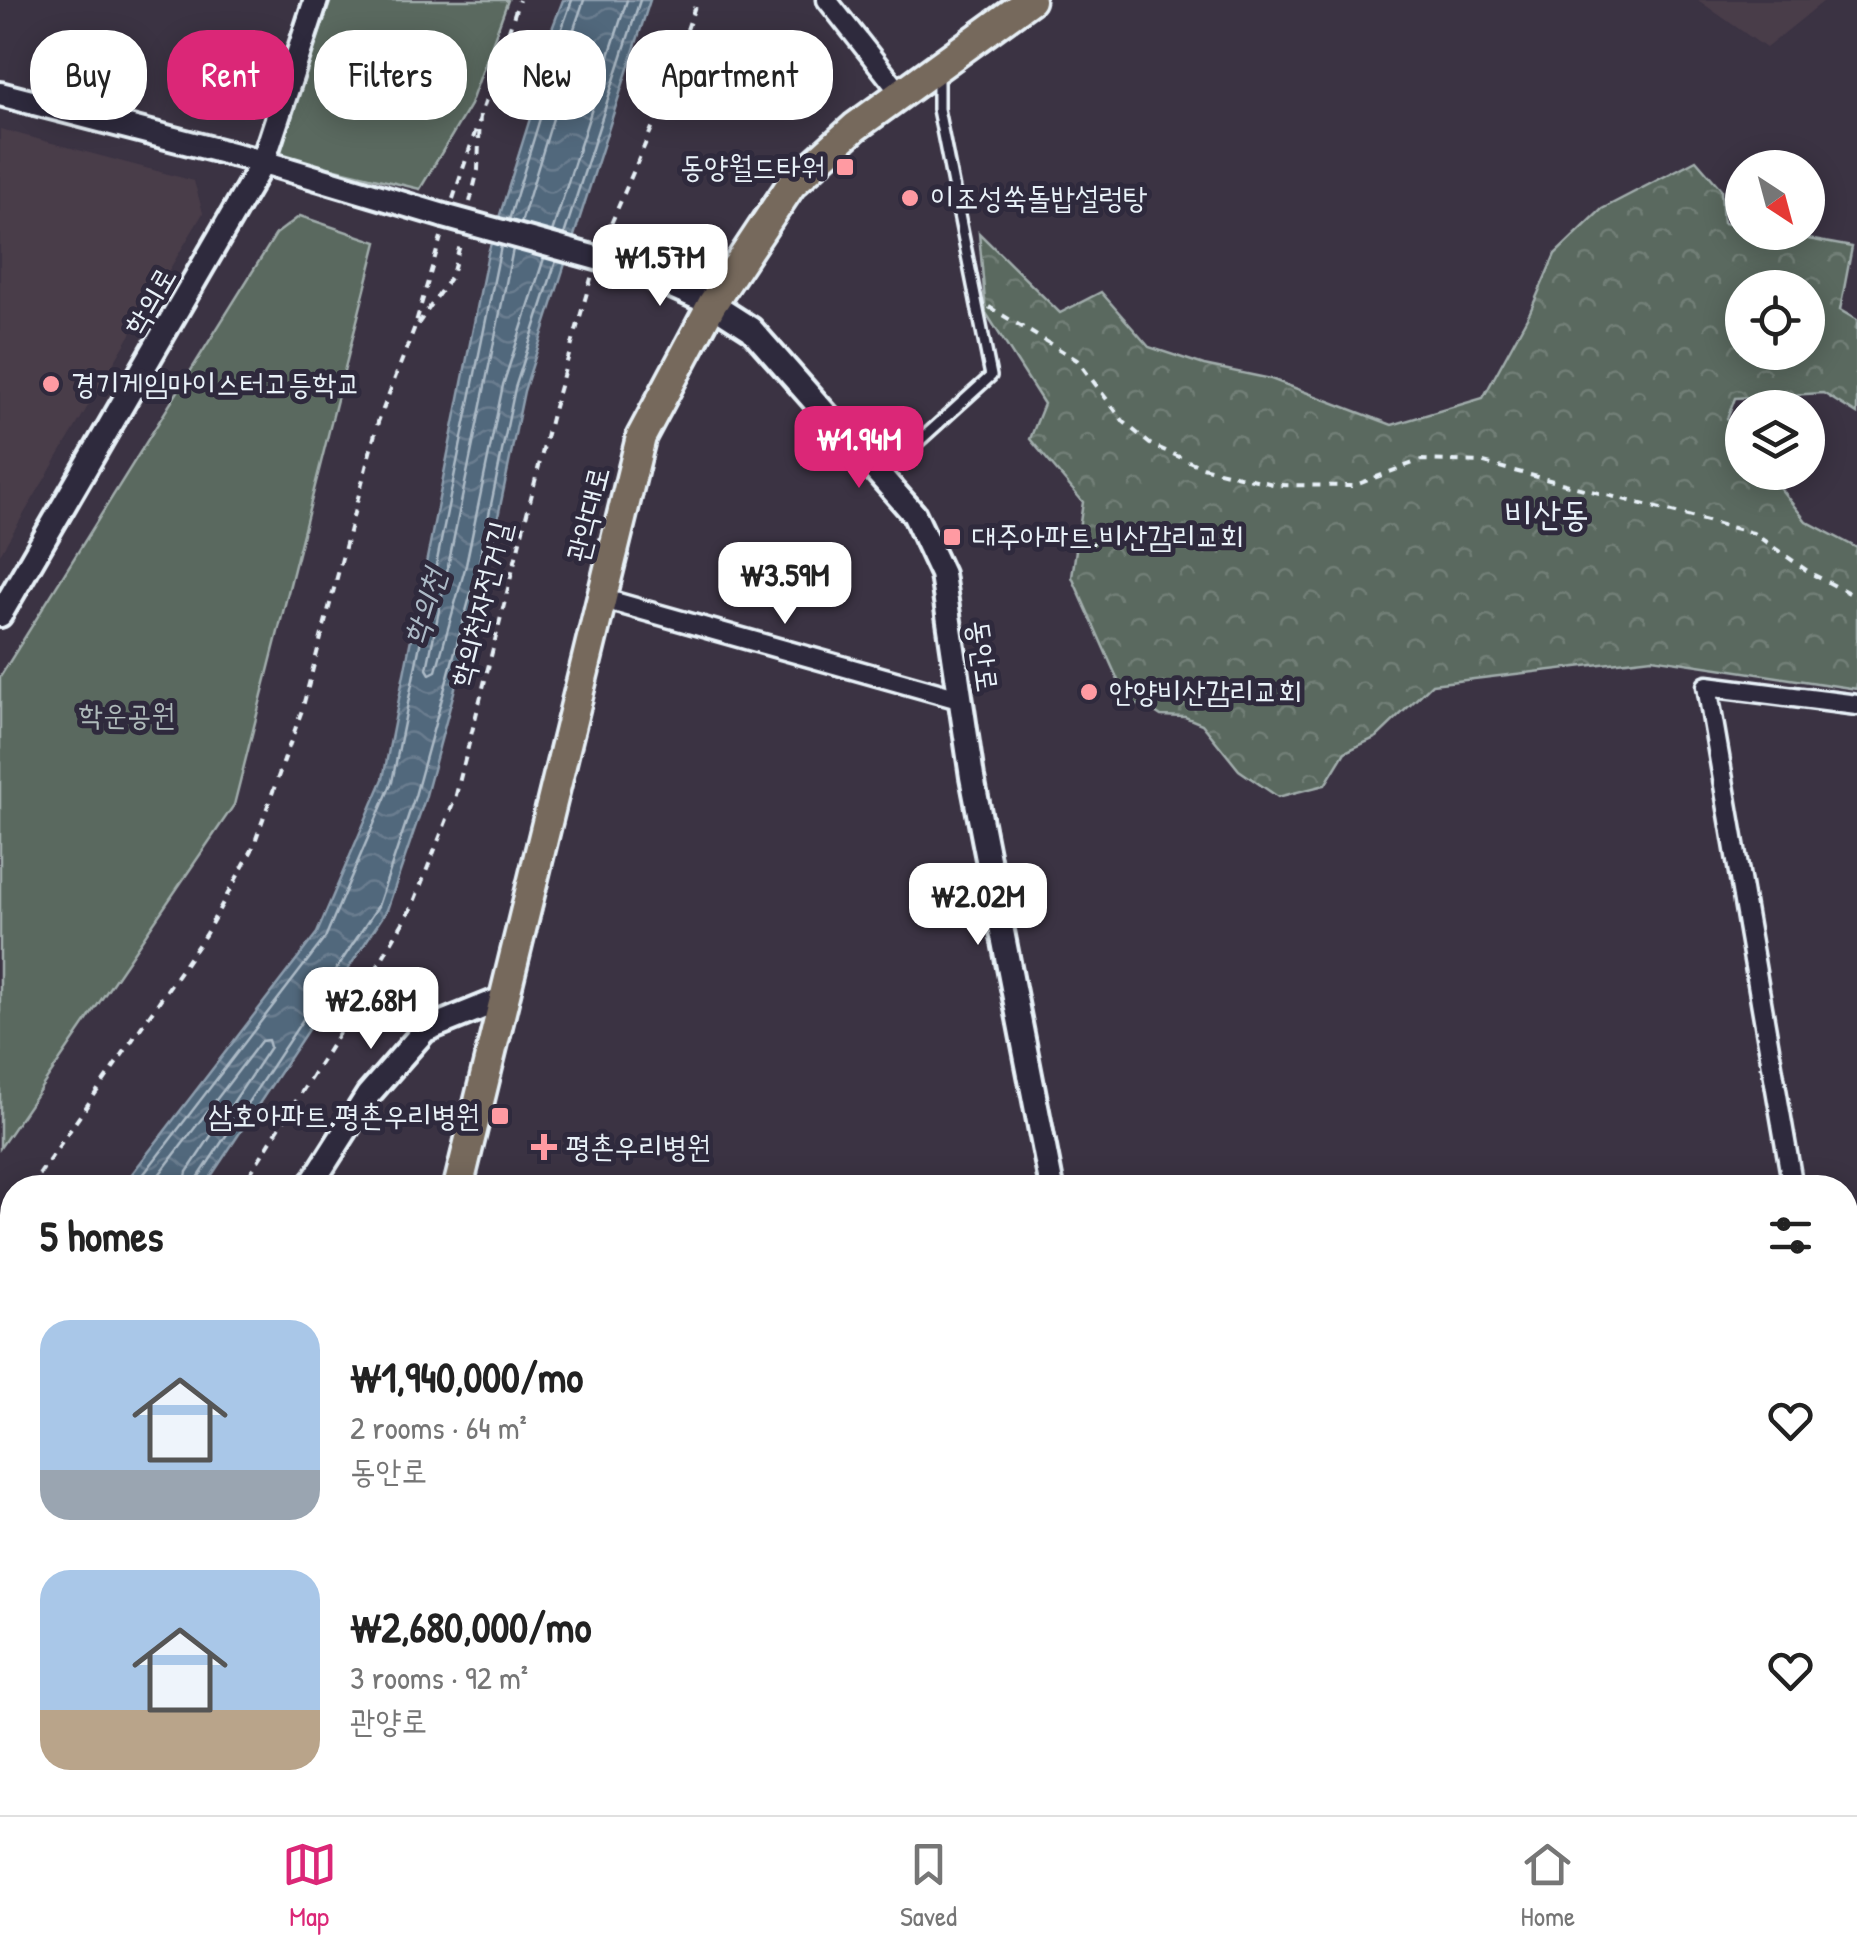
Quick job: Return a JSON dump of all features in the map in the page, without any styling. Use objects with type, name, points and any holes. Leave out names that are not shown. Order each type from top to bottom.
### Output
[{"type":"main road","name":"관악대로","points":[[461,1175],[642,437],[712,304],[791,185],[855,127],[1030,0]]},
{"type":"street","name":"학의로","points":[[0,616],[263,162],[316,0]]},
{"type":"street","points":[[827,0],[901,94]]},
{"type":"street","points":[[0,94],[263,162],[446,217]]},
{"type":"street","name":"동안로","points":[[446,217],[629,267],[712,304],[751,329],[914,514],[942,574],[959,700],[1050,1175]]},
{"type":"street","points":[[600,598],[959,700]]},
{"type":"street","points":[[1791,1175],[1707,686],[1857,705]]},
{"type":"street","points":[[316,1175],[368,1095],[425,1030],[502,1000]]},
{"type":"lane","points":[[881,476],[991,376],[938,108],[938,68]]},
{"type":"path","points":[[39,1175],[205,934],[252,850],[302,710],[378,422],[414,329],[446,217],[519,0]]},
{"type":"path","points":[[601,246],[660,107],[697,0]]},
{"type":"path","name":"학의천자전거길","points":[[249,1175],[412,907],[454,799],[552,414],[595,265]]},
{"type":"path","points":[[977,300],[1077,360],[1124,422],[1150,444],[1202,466],[1277,485],[1353,486],[1421,460],[1480,462],[1752,533],[1812,574],[1857,598]]},
{"type":"shaded area","points":[[1698,0],[1825,0],[1766,48]]},
{"type":"shaded area","name":"경기게임마이스터고등학교","points":[[0,129],[194,181],[203,213],[0,554]]},
{"type":"green space","points":[[331,0],[508,0],[497,30],[487,30],[487,58],[467,110],[467,30],[321,30]]},
{"type":"green space","points":[[314,49],[314,120],[461,120],[420,189],[277,155],[289,120],[294,120],[294,106]]},
{"type":"green space","points":[[1696,160],[1721,189],[1725,250],[1825,250],[1825,242],[1852,247],[1840,310],[1857,320],[1857,414],[1825,394],[1825,390],[1725,390],[1725,490],[1781,490],[1806,521],[1857,548],[1857,689],[1652,658],[1432,684],[1377,737],[1345,752],[1325,785],[1278,797],[1239,770],[1202,724],[1185,717],[1161,716],[1143,704],[1130,707],[1072,577],[1083,502],[1030,439],[1044,404],[986,313],[979,233],[1060,313],[1101,292],[1149,347],[1204,365],[1271,379],[1392,425],[1483,398],[1530,312],[1555,254],[1602,209]]},
{"type":"green space","name":"학운공원","points":[[300,216],[377,242],[234,805],[0,1148],[0,677],[276,234]]},
{"type":"water","name":"학의천","points":[[563,0],[650,0],[640,30],[626,30],[626,74],[524,391],[487,570],[425,799],[387,910],[212,1175],[131,1175],[317,933],[383,779],[488,253],[530,120],[606,120],[606,30],[552,30]]},
{"type":"place","name":"동양월드타워","points":[[845,167]]},
{"type":"place","name":"이조성쑥돌밥설렁탕","points":[[910,198]]},
{"type":"place","name":"경기게임마이스터고등학교","points":[[51,384]]},
{"type":"place","name":"대주아파트.비산감리교회","points":[[952,537]]},
{"type":"place","name":"안양비산감리교회","points":[[1089,692]]},
{"type":"place","name":"삼호아파트.평촌우리병원","points":[[500,1116]]},
{"type":"place","name":"평촌우리병원","points":[[544,1147]]},
{"type":"district","name":"비산동","points":[[1547,514]]}]
